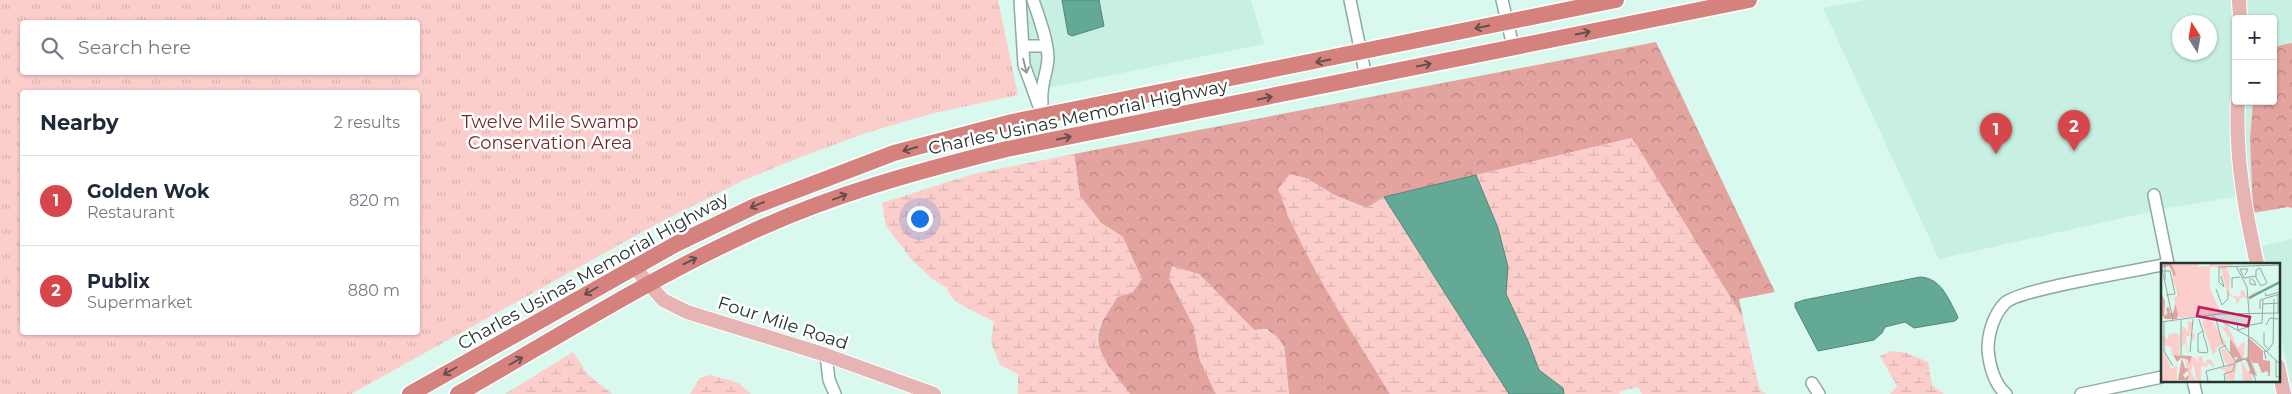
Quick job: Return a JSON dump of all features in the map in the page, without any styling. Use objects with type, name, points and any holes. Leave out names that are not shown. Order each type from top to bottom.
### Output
[{"type":"highway","name":"Charles Usinas Memorial Highway","points":[[410,394],[676,244],[755,206],[863,164],[928,144],[1043,117],[1616,0]]},
{"type":"highway","name":"Charles Usinas Memorial Highway","points":[[458,394],[670,271],[749,233],[849,194],[917,171],[1006,149],[1749,0]]},
{"type":"highway","points":[[917,171],[939,161],[1037,136],[1042,127],[1043,117]]},
{"type":"main road","points":[[2239,0],[2240,15]]},
{"type":"main road","points":[[2238,105],[2239,162],[2246,214],[2257,263]]},
{"type":"main road","name":"Four Mile Road","points":[[634,267],[663,300],[687,312],[826,355],[934,394]]},
{"type":"main road","points":[[2280,375],[2284,394]]},
{"type":"street","points":[[1020,0],[1024,65],[1043,117]]},
{"type":"street","points":[[1033,0],[1048,58],[1040,92],[1043,117]]},
{"type":"street","points":[[1350,0],[1366,77]]},
{"type":"street","points":[[1502,0],[1513,46]]},
{"type":"street","points":[[1023,46],[1046,46]]},
{"type":"street","points":[[2154,195],[2168,263]]},
{"type":"street","points":[[2006,394],[1994,377],[1988,355],[1988,340],[1996,314],[2006,301],[2029,292],[2161,265]]},
{"type":"street","points":[[826,355],[829,380],[835,394]]},
{"type":"street","points":[[2081,394],[2161,377]]},
{"type":"street","points":[[1812,382],[1819,394]]},
{"type":"shaded area","points":[[1015,0],[1062,0],[1063,8],[1105,22],[1099,0],[1251,0],[1264,44],[1028,92]]},
{"type":"shaded area","points":[[1062,0],[1099,0],[1104,26],[1072,36],[1068,34]]},
{"type":"shaded area","points":[[1864,0],[2235,0],[2235,15],[2232,15],[2232,105],[2239,196],[2162,209],[2157,189],[2149,191],[2153,211],[1939,259],[1823,8]]},
{"type":"shaded area","points":[[2244,0],[2292,0],[2292,43],[2277,46],[2277,15],[2244,15]]},
{"type":"shaded area","points":[[2242,105],[2253,105],[2250,139],[2252,194],[2248,195]]},
{"type":"shaded area","points":[[1476,175],[1498,228],[1508,267],[1506,294],[1539,370],[1563,388],[1564,394],[1509,394],[1384,197]]},
{"type":"shaded area","points":[[2292,239],[2292,388],[2280,332],[2280,263],[2266,263],[2262,246]]},
{"type":"shaded area","points":[[1920,277],[1933,281],[1943,290],[1957,315],[1958,318],[1955,321],[1914,328],[1905,322],[1885,327],[1882,333],[1874,340],[1818,351],[1795,307],[1795,303],[1804,300]]},
{"type":"green space","name":"Twelve Mile Swamp Conservation Area","points":[[0,0],[998,0],[1018,95],[930,114],[866,133],[742,181],[653,226],[351,394],[0,394]]},
{"type":"green space","points":[[1656,42],[1775,292],[1739,299],[1743,318],[1632,138],[1384,197],[1367,208],[1334,195],[1306,178],[1287,214],[1315,269],[1390,394],[1289,394],[1284,347],[1267,329],[1254,330],[1199,274],[1169,278],[1193,325],[1200,360],[1216,394],[1130,394],[1107,364],[1099,346],[1100,328],[1117,297],[1133,292],[1123,237],[1101,223],[1080,196],[1074,154]]},
{"type":"green space","points":[[2292,43],[2292,208],[2288,207],[2253,213],[2250,139],[2253,105],[2277,105],[2277,46]]},
{"type":"green space","points":[[1632,138],[1743,318],[1760,391],[1767,394],[1642,394],[1638,387],[1621,391],[1619,394],[1564,394],[1562,387],[1539,370],[1506,294],[1508,267],[1498,228],[1476,175]]},
{"type":"green space","points":[[1074,154],[1080,196],[1101,223],[1123,237],[1142,279],[1133,292],[1117,297],[1099,328],[1098,337],[1102,355],[1130,394],[1018,394],[1018,374],[1000,365],[991,342],[994,322],[952,298],[946,287],[932,279],[912,260],[886,226],[882,203],[973,174]]},
{"type":"green space","points":[[1290,174],[1306,178],[1334,195],[1367,208],[1384,197],[1509,394],[1390,394],[1314,269],[1301,243],[1278,189]]},
{"type":"green space","points":[[1172,266],[1199,274],[1254,330],[1267,331],[1276,335],[1284,350],[1289,394],[1216,394],[1200,360],[1193,325],[1169,278]]},
{"type":"green space","points":[[1892,351],[1907,353],[1928,362],[1932,385],[1944,394],[1890,394],[1897,386],[1880,356]]},
{"type":"green space","points":[[573,352],[588,375],[612,394],[505,394]]},
{"type":"green space","points":[[710,375],[739,383],[751,394],[690,394],[700,378]]},
{"type":"place","name":"Publix","points":[[2074,151]]},
{"type":"place","name":"Golden Wok","points":[[1996,154]]}]
